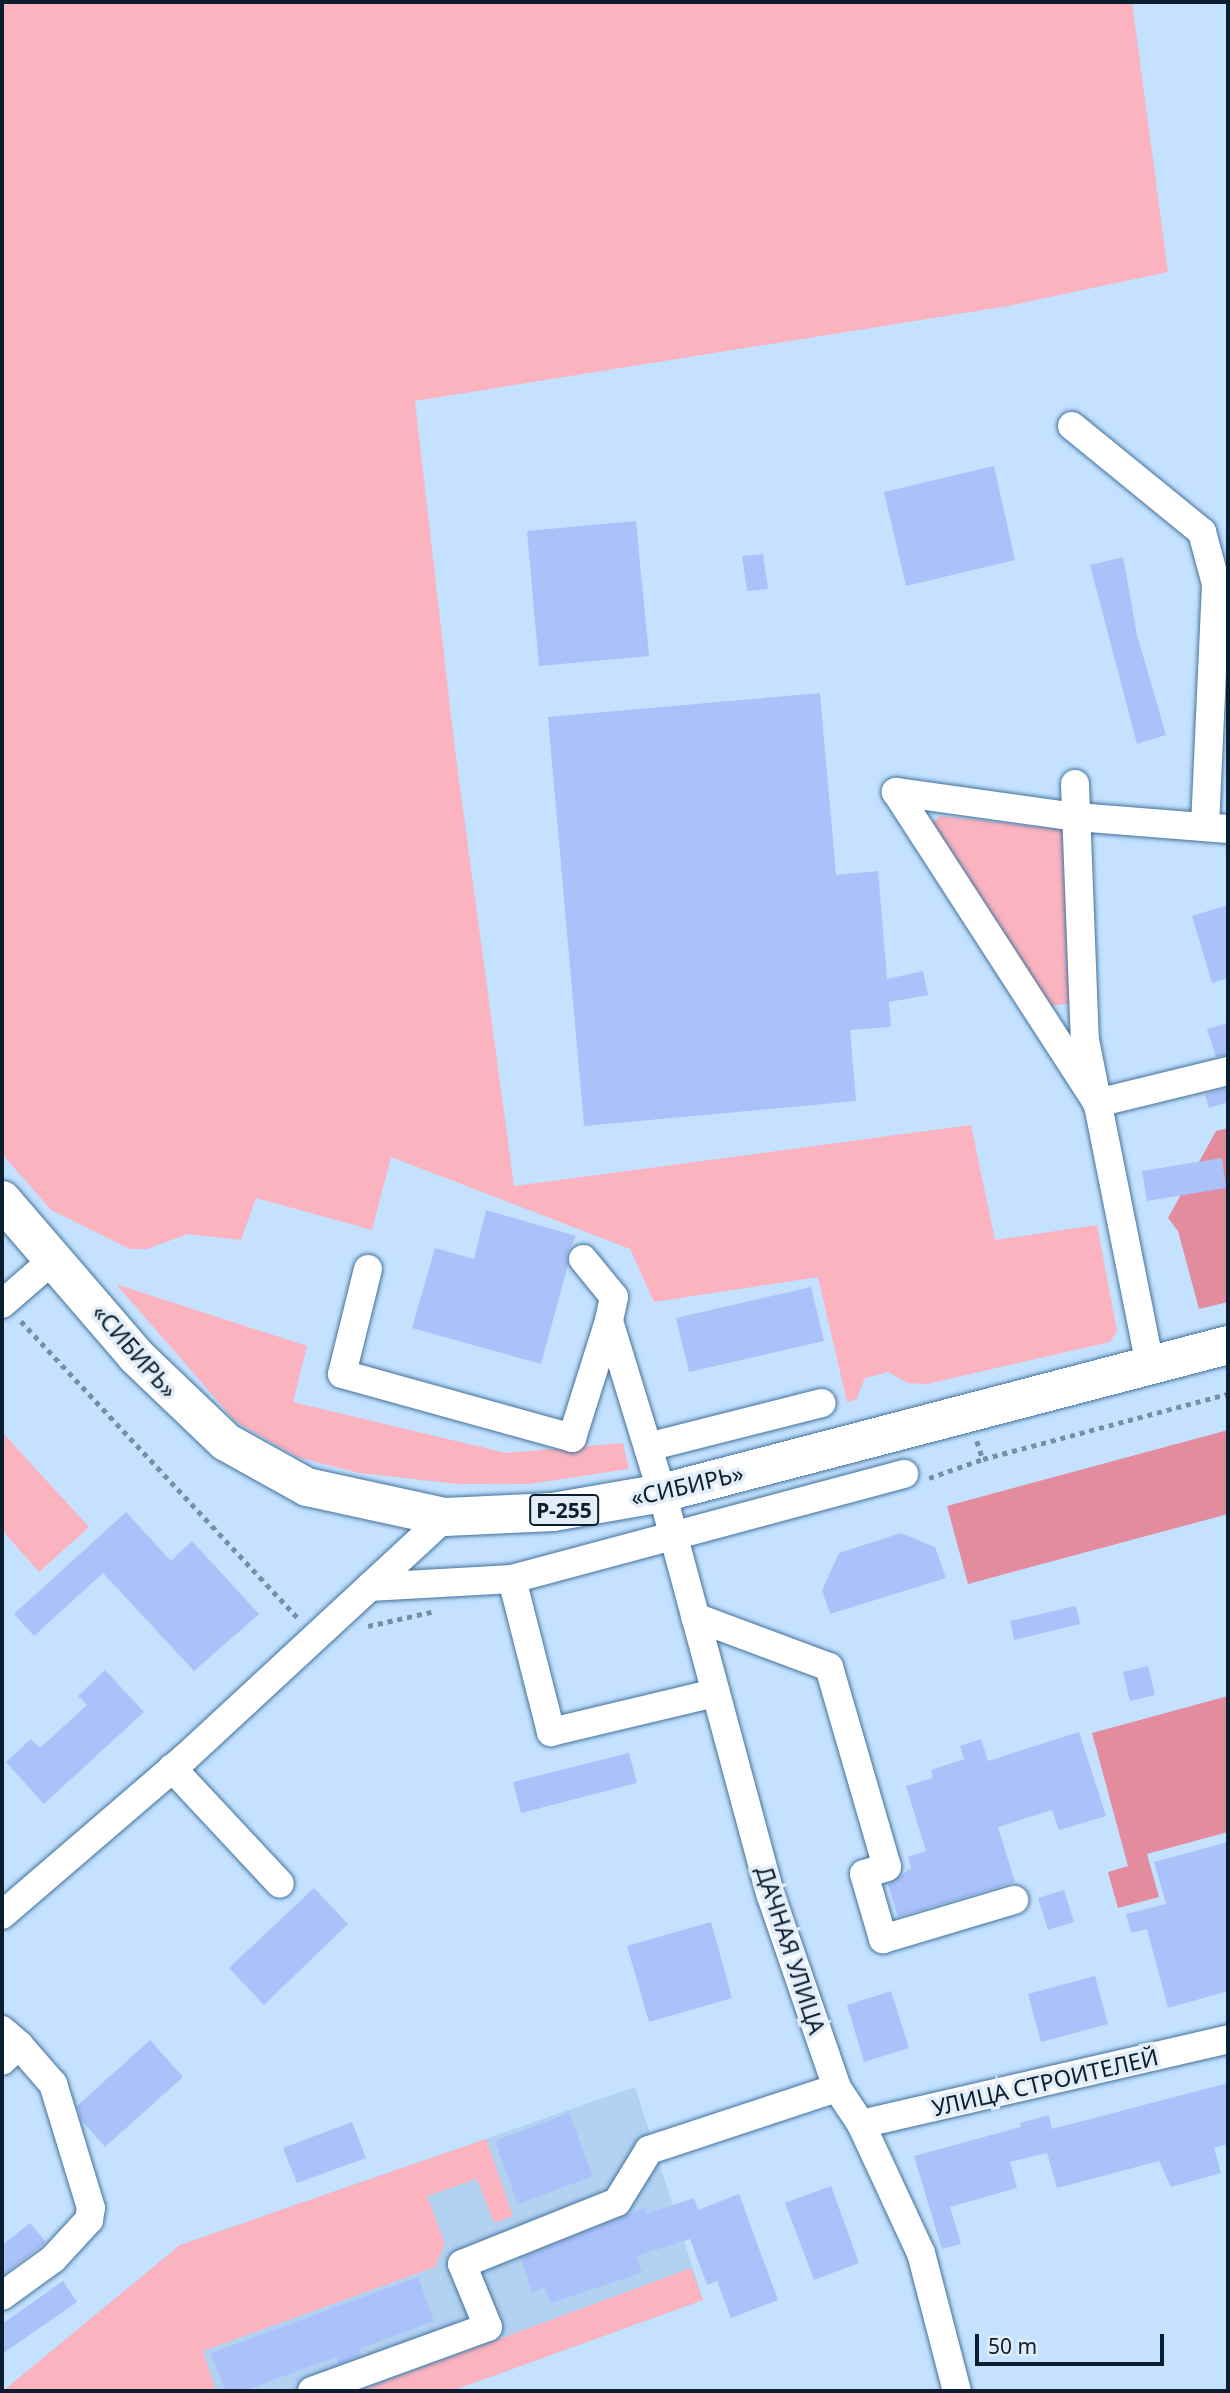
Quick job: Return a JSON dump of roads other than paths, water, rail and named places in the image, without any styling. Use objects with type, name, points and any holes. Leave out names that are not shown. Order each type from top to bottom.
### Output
[{"type":"highway","name":"«СИБИРЬ»","points":[[2,1200],[168,1391],[253,1461],[326,1492],[445,1517],[553,1512],[662,1493],[1228,1345]]},
{"type":"street","points":[[1072,426],[1202,532],[1216,584],[1217,828],[1076,817],[896,792],[1097,1102]]},
{"type":"street","points":[[1075,783],[1085,1040],[1150,1365]]},
{"type":"street","points":[[1097,1102],[1228,1071]]},
{"type":"street","points":[[8,1297],[55,1258]]},
{"type":"street","points":[[368,1269],[342,1374],[572,1438],[614,1297],[583,1259]]},
{"type":"street","name":"ДАЧНАЯ УЛИЦА","points":[[609,1321],[662,1493],[771,1896],[837,2088],[862,2124],[922,2253],[957,2391]]},
{"type":"street","points":[[648,1447],[822,1403]]},
{"type":"street","points":[[370,1587],[512,1579],[673,1536],[788,1517],[911,1478]]},
{"type":"street","points":[[2,1914],[172,1768],[445,1517]]},
{"type":"street","points":[[512,1579],[551,1732],[715,1693]]},
{"type":"street","points":[[695,1617],[829,1667],[887,1867],[864,1874],[883,1939],[1013,1900]]},
{"type":"street","points":[[172,1768],[280,1884]]},
{"type":"street","name":"УЛИЦА СТРОИТЕЛЕЙ","points":[[862,2124],[1228,2039]]},
{"type":"street","points":[[2,2296],[53,2259],[89,2220],[92,2208],[53,2084],[7,2045]]},
{"type":"street","points":[[312,2391],[488,2327],[462,2264],[617,2202],[649,2150],[837,2088]]}]
